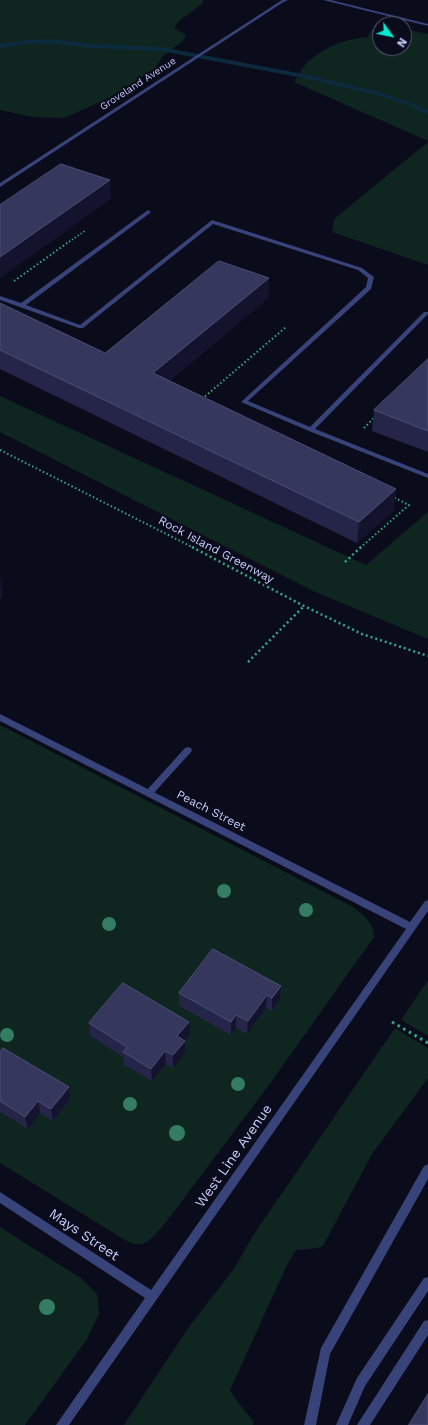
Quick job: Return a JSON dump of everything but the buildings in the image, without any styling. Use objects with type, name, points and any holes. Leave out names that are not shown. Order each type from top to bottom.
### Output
[{"type":"street","name":"Groveland Avenue","points":[[0,185],[188,61],[280,2],[286,0]]},
{"type":"street","points":[[325,0],[428,25]]},
{"type":"street","points":[[22,305],[148,212]]},
{"type":"street","points":[[0,298],[81,327],[212,222],[360,269],[371,277],[369,288],[244,402],[428,476]]},
{"type":"street","points":[[311,430],[426,313]]},
{"type":"street","name":"Peach Street","points":[[0,717],[411,928]]},
{"type":"street","points":[[149,793],[188,750]]},
{"type":"street","name":"West Line Avenue","points":[[62,1425],[428,904]]},
{"type":"street","points":[[310,1425],[325,1352],[428,1169]]},
{"type":"street","name":"Mays Street","points":[[0,1197],[152,1297]]},
{"type":"street","points":[[342,1425],[361,1382],[428,1282]]},
{"type":"street","points":[[363,1425],[428,1325]]},
{"type":"path","points":[[14,281],[91,226]]},
{"type":"path","points":[[198,402],[286,327]]},
{"type":"path","points":[[364,428],[380,413]]},
{"type":"path","name":"Rock Island Greenway","points":[[0,450],[132,516],[304,606],[362,634],[428,656]]},
{"type":"path","points":[[345,562],[409,505],[389,495]]},
{"type":"path","points":[[248,662],[304,606]]},
{"type":"path","points":[[392,1022],[428,1043]]},
{"type":"green space","points":[[0,0],[203,0],[202,4],[179,21],[174,28],[186,35],[183,41],[163,56],[155,69],[109,98],[64,118],[33,117],[0,110]]},
{"type":"green space","points":[[372,29],[372,56],[412,56],[412,31],[428,34],[428,141],[294,82],[304,66],[325,49],[342,42],[368,37]]},
{"type":"green space","points":[[428,142],[428,265],[332,232],[334,219]]},
{"type":"green space","points":[[0,396],[366,565],[428,512],[428,639],[313,591],[0,432]]},
{"type":"green space","points":[[0,725],[353,907],[367,919],[374,932],[374,937],[269,1085],[166,1222],[153,1237],[143,1244],[132,1243],[125,1240],[0,1163]]},
{"type":"green space","points":[[428,980],[428,1036],[401,1020]]},
{"type":"green space","points":[[395,1028],[428,1048],[428,1078],[372,1154],[323,1246],[296,1250],[287,1265],[230,1390],[253,1421],[253,1425],[124,1425],[191,1324],[234,1269],[252,1237]]},
{"type":"green space","points":[[0,1227],[82,1279],[97,1294],[99,1314],[87,1339],[25,1425],[0,1425]]},
{"type":"waterway","points":[[0,46],[27,42],[50,41],[91,46],[161,49],[303,76],[379,94],[410,104],[428,113]]}]
